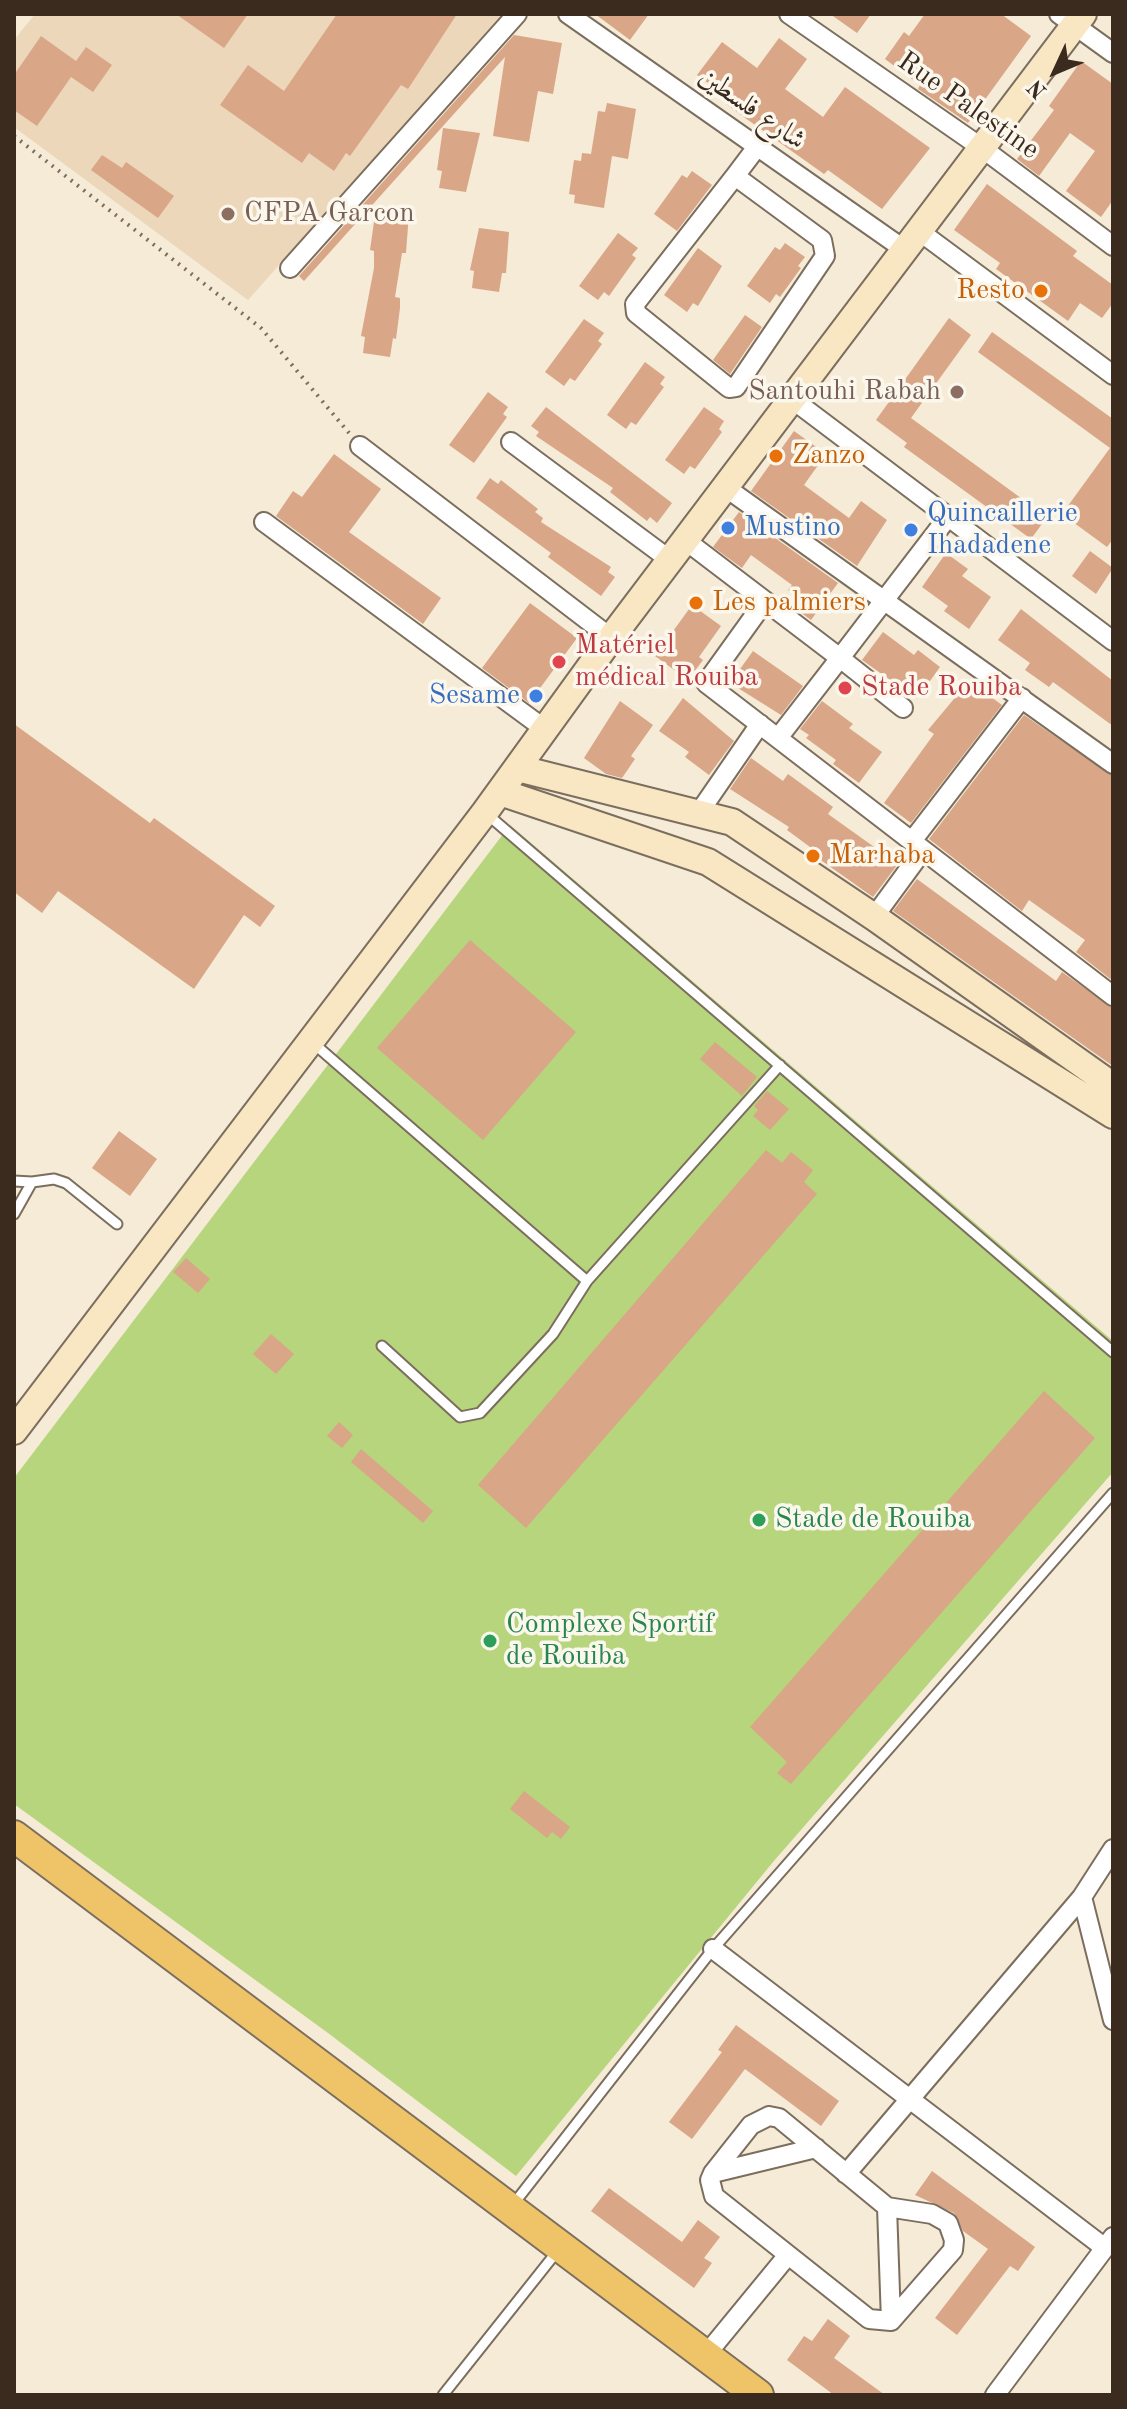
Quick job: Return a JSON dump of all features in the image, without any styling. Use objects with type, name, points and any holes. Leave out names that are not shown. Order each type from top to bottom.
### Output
[{"type":"main road","points":[[14,1836],[758,2395]]},
{"type":"street","points":[[290,268],[517,14]]},
{"type":"street","name":"شارع فلسطين","points":[[568,14],[757,147],[912,241],[1113,375]]},
{"type":"street","name":"Rue Palestine","points":[[789,14],[982,148],[1113,246]]},
{"type":"street","points":[[14,1430],[309,1039],[493,802],[611,638],[982,148],[1072,18],[1113,53]]},
{"type":"street","points":[[735,176],[822,240],[825,256],[736,387],[729,388],[636,313],[635,304],[757,147]]},
{"type":"street","points":[[792,399],[1113,641]]},
{"type":"street","points":[[511,442],[678,550],[765,601],[903,708]]},
{"type":"street","points":[[360,446],[611,638]]},
{"type":"street","points":[[725,487],[1113,764]]},
{"type":"street","points":[[778,738],[948,517]]},
{"type":"street","points":[[264,522],[546,730]]},
{"type":"street","points":[[765,601],[706,683],[1113,996]]},
{"type":"street","points":[[874,917],[917,845],[1022,698]]},
{"type":"street","points":[[698,814],[760,724]]},
{"type":"street","points":[[517,768],[732,822],[874,917],[1113,1086]]},
{"type":"street","points":[[493,802],[708,862],[1113,1115]]},
{"type":"street","points":[[846,2174],[1082,1897],[1113,1849]]},
{"type":"street","points":[[1082,1897],[1113,2020]]},
{"type":"street","points":[[713,1949],[908,2098],[1109,2242],[995,2395]]},
{"type":"street","points":[[769,2116],[779,2118],[887,2207],[941,2217],[953,2231],[954,2240],[948,2258],[891,2321],[869,2319],[714,2196],[710,2180],[713,2173],[751,2125],[769,2116]]},
{"type":"street","points":[[713,2173],[816,2148]]},
{"type":"street","points":[[887,2207],[891,2321]]},
{"type":"street","points":[[705,2356],[788,2255]]},
{"type":"lane","points":[[493,802],[780,1065],[1113,1352]]},
{"type":"lane","points":[[309,1039],[587,1281]]},
{"type":"lane","points":[[382,1346],[460,1417],[480,1413],[553,1334],[587,1281],[780,1065]]},
{"type":"lane","points":[[14,1181],[54,1179],[66,1183],[117,1224]]},
{"type":"lane","points":[[14,1214],[32,1182]]},
{"type":"lane","points":[[510,2208],[713,1949],[1113,1493]]},
{"type":"lane","points":[[443,2395],[561,2247]]},
{"type":"path","points":[[14,136],[261,328],[360,446]]},
{"type":"shaded area","name":"CFPA Garcon","points":[[35,14],[502,14],[248,300],[14,127],[14,40]]},
{"type":"green space","name":"Complexe Sportif de Rouiba","points":[[510,825],[1113,1341],[1113,1472],[773,1862],[516,2176],[328,2033],[14,1804],[14,1478]]},
{"type":"building","points":[[176,14],[248,14],[224,48]]},
{"type":"building","points":[[337,14],[457,14],[408,89],[401,85],[350,156],[346,153],[334,171],[309,153],[302,163],[220,105],[248,65],[284,91]]},
{"type":"building","points":[[595,14],[649,14],[630,40]]},
{"type":"building","points":[[830,14],[871,14],[857,33]]},
{"type":"building","points":[[925,14],[1001,14],[1031,36],[968,123],[918,89],[920,85],[885,59],[904,32],[909,36]]},
{"type":"building","points":[[514,35],[562,43],[553,94],[538,91],[529,142],[493,136],[505,57],[304,281],[299,276]]},
{"type":"building","points":[[41,36],[76,61],[86,47],[112,65],[93,92],[71,77],[37,126],[14,110],[14,75]]},
{"type":"building","points":[[779,38],[807,59],[785,89],[823,117],[845,87],[930,148],[882,209],[828,170],[824,174],[748,120],[725,103],[729,98],[697,75],[722,42],[757,68]]},
{"type":"building","points":[[1081,61],[1113,84],[1113,200],[1101,217],[1066,191],[1095,151],[1070,133],[1039,176],[1017,159],[1054,110],[1049,106]]},
{"type":"building","points":[[607,103],[636,109],[628,159],[612,156],[604,208],[574,203],[575,195],[569,194],[574,160],[581,161],[582,153],[591,154],[598,111],[605,112]]},
{"type":"building","points":[[443,128],[480,133],[466,192],[439,188],[442,171],[437,170]]},
{"type":"building","points":[[102,155],[122,168],[126,162],[174,196],[158,218],[91,170]]},
{"type":"building","points":[[692,171],[712,185],[677,231],[654,214],[682,175],[687,178]]},
{"type":"building","points":[[987,184],[1077,251],[1073,256],[1113,285],[1113,303],[1102,318],[1080,303],[1068,321],[996,269],[1000,263],[954,230]]},
{"type":"building","points":[[376,208],[409,213],[406,253],[402,253],[395,297],[400,298],[396,339],[393,338],[390,357],[363,353],[365,337],[361,336],[374,268],[374,251],[370,250]]},
{"type":"building","points":[[479,228],[509,232],[506,273],[502,273],[499,292],[472,288],[474,271],[470,270]]},
{"type":"building","points":[[618,233],[638,248],[632,255],[636,258],[609,296],[604,292],[598,300],[579,286]]},
{"type":"building","points":[[785,243],[805,257],[798,266],[801,268],[780,297],[776,294],[770,303],[747,286],[775,247],[780,250]]},
{"type":"building","points":[[698,248],[722,266],[698,306],[693,303],[687,312],[664,295]]},
{"type":"building","points":[[745,315],[762,327],[730,374],[713,360]]},
{"type":"building","points":[[949,318],[971,335],[911,418],[1047,517],[1031,539],[904,447],[907,443],[876,420]]},
{"type":"building","points":[[584,319],[604,333],[598,341],[602,344],[575,381],[570,378],[564,386],[545,372]]},
{"type":"building","points":[[992,332],[1113,419],[1113,539],[1107,547],[1062,514],[1110,448],[978,352]]},
{"type":"building","points":[[645,362],[665,377],[660,384],[664,387],[636,425],[631,422],[626,429],[607,415]]},
{"type":"building","points":[[488,392],[508,407],[503,414],[507,417],[474,463],[449,445]]},
{"type":"building","points":[[546,407],[672,503],[657,523],[650,517],[647,521],[610,492],[613,488],[536,436],[539,432],[531,426]]},
{"type":"building","points":[[704,407],[724,421],[719,429],[722,432],[695,469],[690,466],[684,474],[665,460]]},
{"type":"building","points":[[794,431],[826,454],[804,485],[849,518],[861,501],[887,520],[857,566],[751,491]]},
{"type":"building","points":[[334,454],[381,489],[349,532],[441,598],[423,624],[276,516],[293,491],[302,497]]},
{"type":"building","points":[[490,478],[498,484],[501,480],[538,509],[535,512],[543,518],[541,522],[611,567],[608,572],[615,577],[601,596],[548,557],[551,553],[476,498]]},
{"type":"building","points":[[739,512],[838,583],[811,620],[792,606],[798,598],[788,590],[792,585],[751,555],[742,568],[713,547]]},
{"type":"building","points":[[1090,551],[1113,568],[1096,594],[1072,576]]},
{"type":"building","points":[[946,553],[968,569],[962,576],[991,597],[969,629],[944,611],[948,606],[922,587]]},
{"type":"building","points":[[530,603],[577,638],[529,703],[482,668]]},
{"type":"building","points":[[692,605],[721,626],[699,657],[703,660],[688,680],[655,656]]},
{"type":"building","points":[[1021,609],[1113,681],[1113,726],[1053,682],[1049,687],[1025,670],[1030,663],[998,640]]},
{"type":"building","points":[[883,632],[914,655],[918,650],[940,667],[917,699],[862,660]]},
{"type":"building","points":[[753,651],[803,686],[781,715],[730,683]]},
{"type":"building","points":[[969,681],[1002,705],[911,823],[884,803],[934,734],[928,730]]},
{"type":"building","points":[[683,698],[734,741],[709,775],[685,757],[689,752],[659,731]]},
{"type":"building","points":[[620,701],[653,725],[631,756],[635,759],[622,778],[606,774],[584,758]]},
{"type":"building","points":[[822,701],[853,724],[849,728],[882,752],[859,783],[833,764],[836,760],[806,738],[809,735],[800,729]]},
{"type":"building","points":[[1024,715],[1113,776],[1113,981],[1076,952],[1085,940],[1029,900],[1022,911],[929,839]]},
{"type":"building","points":[[14,724],[150,823],[154,818],[275,906],[260,927],[244,915],[194,989],[58,891],[42,913],[14,892]]},
{"type":"building","points":[[751,758],[783,781],[788,774],[833,807],[828,814],[898,864],[873,897],[808,851],[810,847],[787,830],[789,827],[730,789]]},
{"type":"building","points":[[917,879],[1056,981],[1062,972],[1113,1008],[1113,1066],[893,911]]},
{"type":"building","points":[[470,940],[576,1032],[483,1140],[377,1048]]},
{"type":"building","points":[[715,1042],[757,1077],[742,1096],[700,1059]]},
{"type":"building","points":[[767,1091],[789,1109],[770,1130],[753,1116],[758,1110],[754,1106]]},
{"type":"building","points":[[119,1131],[157,1159],[130,1196],[92,1168]]},
{"type":"building","points":[[766,1150],[782,1163],[791,1152],[813,1170],[804,1182],[817,1194],[526,1528],[478,1485]]},
{"type":"building","points":[[186,1258],[210,1279],[198,1293],[173,1272]]},
{"type":"building","points":[[271,1334],[294,1354],[276,1374],[253,1354]]},
{"type":"building","points":[[1044,1391],[1095,1438],[791,1784],[777,1773],[787,1762],[750,1727]]},
{"type":"building","points":[[339,1422],[353,1435],[342,1448],[327,1436]]},
{"type":"building","points":[[361,1449],[433,1511],[423,1523],[351,1462]]},
{"type":"building","points":[[524,1791],[570,1827],[561,1839],[552,1832],[547,1838],[510,1809]]},
{"type":"building","points":[[736,2025],[839,2101],[821,2126],[745,2069],[692,2139],[669,2122],[722,2052],[718,2050]]},
{"type":"building","points":[[932,2171],[1035,2247],[1018,2271],[1010,2266],[957,2335],[935,2318],[988,2249],[963,2231],[954,2213],[915,2195]]},
{"type":"building","points":[[609,2188],[682,2242],[698,2220],[720,2237],[704,2258],[712,2263],[694,2288],[591,2211]]},
{"type":"building","points":[[828,2319],[850,2336],[834,2358],[885,2395],[834,2395],[787,2360],[804,2336],[812,2341]]},
{"type":"place","name":"CFPA Garcon","points":[[228,214]]},
{"type":"place","name":"Resto","points":[[1041,291]]},
{"type":"place","name":"Santouhi Rabah","points":[[957,392]]},
{"type":"place","name":"Zanzo","points":[[776,456]]},
{"type":"place","name":"Mustino","points":[[728,528]]},
{"type":"place","name":"Quincaillerie Ihadadene","points":[[911,530]]},
{"type":"place","name":"Les palmiers","points":[[696,603]]},
{"type":"place","name":"Matériel médical Rouiba","points":[[559,662]]},
{"type":"place","name":"Stade Rouiba","points":[[845,688]]},
{"type":"place","name":"Sesame","points":[[536,696]]},
{"type":"place","name":"Marhaba","points":[[813,856]]},
{"type":"place","name":"Stade de Rouiba","points":[[759,1520]]},
{"type":"place","name":"Complexe Sportif de Rouiba","points":[[490,1641]]}]
